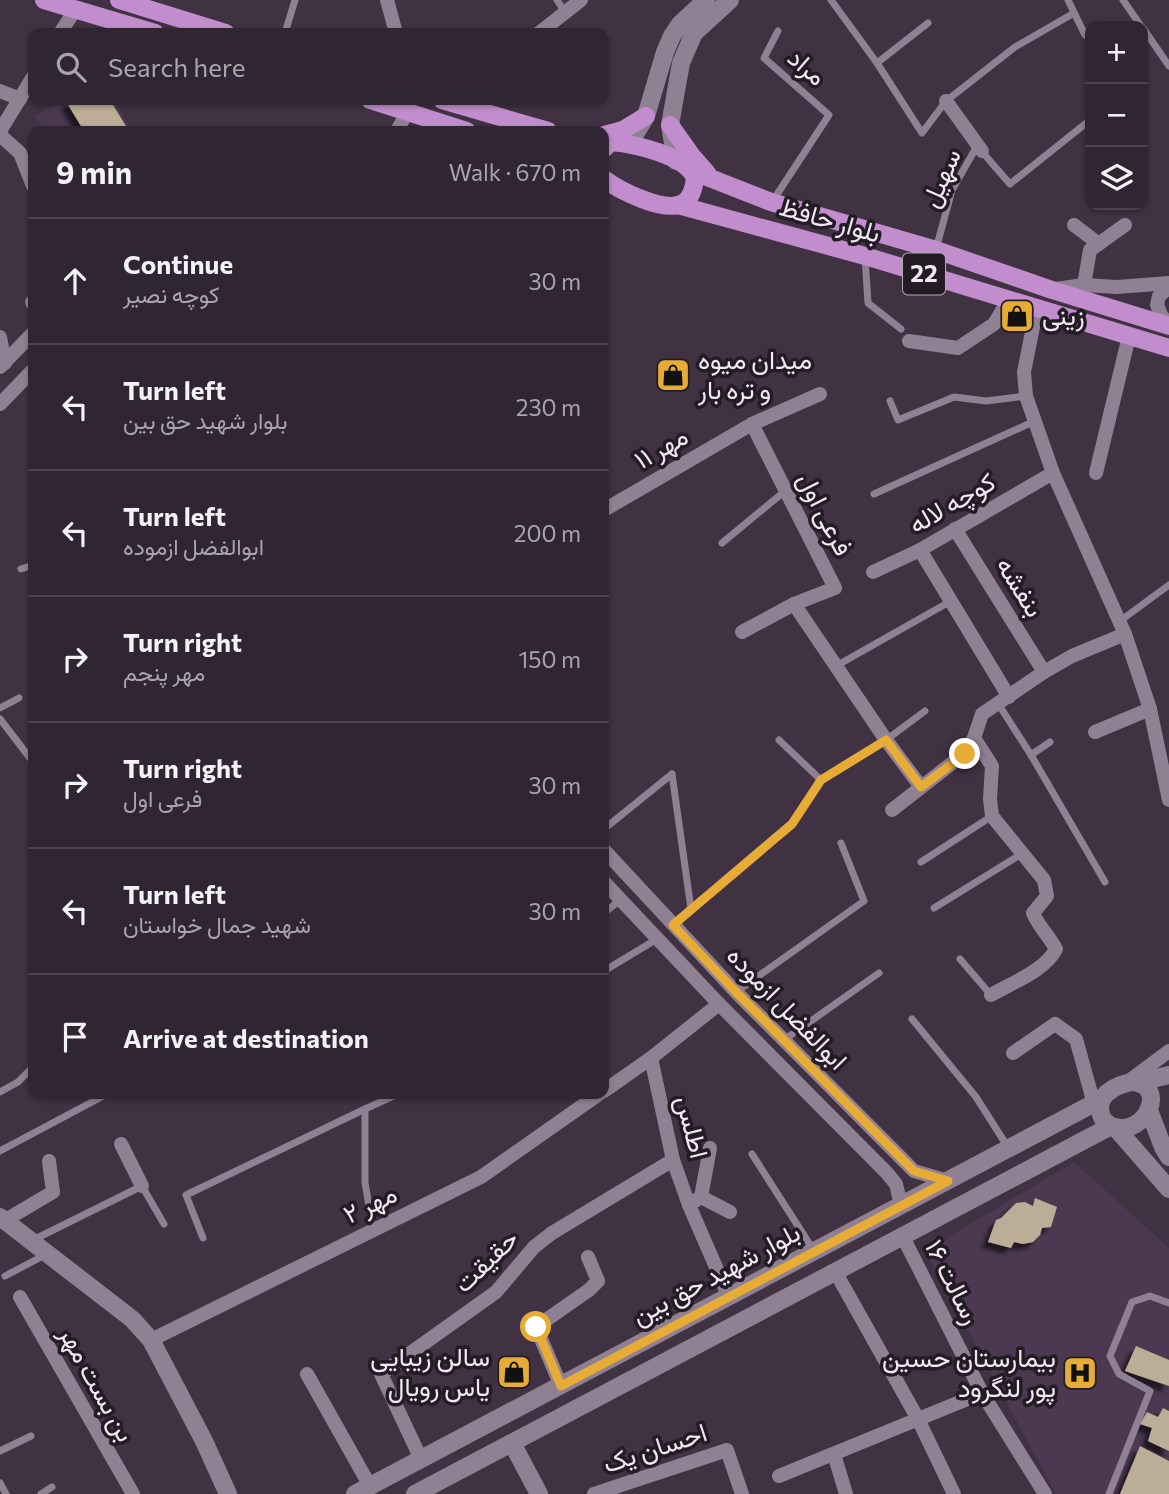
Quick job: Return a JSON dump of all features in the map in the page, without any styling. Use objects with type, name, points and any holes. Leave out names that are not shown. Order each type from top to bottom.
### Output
[{"type":"main road","points":[[44,0],[138,28]]},
{"type":"main road","points":[[119,0],[210,28]]},
{"type":"main road","points":[[610,143],[646,116],[672,36],[680,24],[706,0]]},
{"type":"main road","points":[[676,161],[670,125],[681,62],[694,33],[730,0]]},
{"type":"main road","points":[[385,105],[451,126]]},
{"type":"main road","points":[[483,106],[535,126]]},
{"type":"main road","points":[[610,143],[623,130],[646,116]]},
{"type":"main road","points":[[670,125],[692,156],[715,180]]},
{"type":"main road","name":"22","points":[[610,143],[653,150],[692,171]]},
{"type":"main road","points":[[678,205],[685,202],[692,192],[695,178],[692,171]]},
{"type":"main road","name":"بلوار حافظ","points":[[692,171],[771,202],[936,250],[1052,290],[1169,324]]},
{"type":"main road","name":"22","points":[[609,182],[638,198],[678,205]]},
{"type":"main road","name":"بلوار حافظ","points":[[678,205],[865,256],[1169,348]]},
{"type":"main road","points":[[1169,1075],[1118,1085],[1098,1102],[1101,1116],[1169,1189]]},
{"type":"main road","points":[[1133,1083],[1147,1086],[1153,1093],[1163,1147],[1169,1157]]},
{"type":"main road","name":"بلوار شهید حق بین","points":[[363,1490],[1098,1102]]},
{"type":"main road","points":[[1113,1126],[1136,1124],[1157,1109]]},
{"type":"main road","name":"بلوار شهید حق بین","points":[[415,1494],[1113,1126]]},
{"type":"main road","points":[[2,1219],[132,1320],[151,1340],[204,1441],[228,1494]]},
{"type":"main road","points":[[512,1443],[539,1494]]},
{"type":"street","points":[[387,0],[395,28]]},
{"type":"street","points":[[543,28],[561,6],[581,0]]},
{"type":"street","points":[[63,28],[75,10]]},
{"type":"street","points":[[28,85],[0,133],[20,153],[28,173]]},
{"type":"street","points":[[0,91],[20,99]]},
{"type":"street","points":[[946,101],[982,151]]},
{"type":"street","points":[[400,126],[407,112]]},
{"type":"street","points":[[1073,225],[1099,244]]},
{"type":"street","points":[[1084,285],[1090,250],[1125,225]]},
{"type":"street","points":[[1052,290],[1084,285],[1169,285]]},
{"type":"street","points":[[1169,285],[1159,296],[1157,305],[1162,317],[1169,324]]},
{"type":"street","points":[[905,335],[958,348],[995,324],[1009,299]]},
{"type":"street","points":[[1037,307],[1024,372],[1026,396],[1054,473],[1122,628],[1150,709],[1169,800]]},
{"type":"street","points":[[1096,473],[1129,336]]},
{"type":"street","points":[[0,337],[2,365]]},
{"type":"street","points":[[2,365],[28,338]]},
{"type":"street","points":[[0,404],[28,375]]},
{"type":"street","name":"مهر ۱۱","points":[[609,507],[752,424],[820,394]]},
{"type":"street","name":"فرعی اول","points":[[742,632],[794,604],[835,587],[752,424]]},
{"type":"street","name":"کوچه لاله","points":[[873,572],[920,550],[1054,473]]},
{"type":"street","name":"بنفشه","points":[[955,529],[1044,672]]},
{"type":"street","points":[[920,550],[951,601],[1004,701]]},
{"type":"street","points":[[794,604],[921,787]]},
{"type":"street","points":[[892,810],[965,754],[982,714],[1044,672],[1122,628]]},
{"type":"street","points":[[1095,732],[1150,709]]},
{"type":"street","points":[[974,738],[992,766],[992,816],[1044,880],[1047,896],[1034,913],[1056,949],[1052,957],[1037,968],[991,995]]},
{"type":"street","name":"ابوالفضل ازموده","points":[[609,855],[736,992],[914,1171],[948,1181]]},
{"type":"street","name":"ابوالفضل ازموده","points":[[609,888],[719,1004],[887,1173],[896,1184],[901,1205]]},
{"type":"street","points":[[609,1087],[719,1004]]},
{"type":"street","points":[[1013,1053],[1055,1024],[1076,1039],[1098,1102]]},
{"type":"street","points":[[1133,1083],[1169,1051]]},
{"type":"street","name":"اطلس","points":[[651,1058],[673,1160],[695,1201],[729,1297]]},
{"type":"street","name":"مهر ۲","points":[[151,1340],[481,1177],[592,1099]]},
{"type":"street","points":[[121,1144],[142,1186]]},
{"type":"street","name":"اطلس","points":[[695,1201],[710,1148]]},
{"type":"street","name":"حقیقت","points":[[421,1459],[381,1374],[496,1292],[534,1247],[552,1233],[673,1160]]},
{"type":"street","points":[[2,1219],[53,1192],[49,1161]]},
{"type":"street","points":[[695,1201],[730,1212]]},
{"type":"street","name":"رسالت ۱۶","points":[[903,1237],[982,1393],[1045,1494]]},
{"type":"street","points":[[561,1386],[536,1327],[598,1281],[588,1256]]},
{"type":"street","points":[[836,1273],[918,1419],[954,1494]]},
{"type":"street","name":"بن بست مهر","points":[[20,1297],[133,1494]]},
{"type":"street","points":[[307,1374],[363,1490]]},
{"type":"street","points":[[779,1476],[982,1393]]},
{"type":"street","name":"احسان یک","points":[[594,1494],[727,1450],[742,1494]]},
{"type":"street","points":[[834,1454],[846,1494]]},
{"type":"lane","points":[[287,28],[295,0]]},
{"type":"lane","points":[[831,0],[877,63],[922,134],[946,101],[1015,47],[1074,13]]},
{"type":"lane","points":[[1068,0],[1085,36]]},
{"type":"lane","points":[[1123,0],[1138,21]]},
{"type":"lane","points":[[877,63],[928,23]]},
{"type":"lane","name":"مراد","points":[[771,202],[829,115],[764,58],[778,31]]},
{"type":"lane","points":[[1148,36],[1169,66]]},
{"type":"lane","name":"سهیل","points":[[936,250],[952,190],[977,146],[1010,184],[1085,124]]},
{"type":"lane","points":[[865,256],[868,303],[905,335]]},
{"type":"lane","points":[[890,401],[898,419],[954,397],[986,401],[1026,396]]},
{"type":"lane","points":[[874,494],[1035,421]]},
{"type":"lane","points":[[722,543],[786,490]]},
{"type":"lane","points":[[21,569],[28,567]]},
{"type":"lane","points":[[1122,628],[1169,585]]},
{"type":"lane","points":[[836,666],[951,601]]},
{"type":"lane","points":[[0,708],[19,698]]},
{"type":"lane","points":[[1004,701],[1031,755],[1105,882]]},
{"type":"lane","points":[[673,925],[792,824],[821,780],[886,740],[925,711]]},
{"type":"lane","points":[[0,719],[28,755]]},
{"type":"lane","points":[[779,740],[821,780]]},
{"type":"lane","points":[[1031,755],[1050,742]]},
{"type":"lane","points":[[609,826],[672,774],[691,909]]},
{"type":"lane","points":[[921,862],[992,816]]},
{"type":"lane","points":[[736,992],[864,901],[842,843]]},
{"type":"lane","points":[[934,908],[1023,853]]},
{"type":"lane","points":[[609,909],[620,900]]},
{"type":"lane","points":[[609,968],[657,939]]},
{"type":"lane","points":[[960,959],[991,995]]},
{"type":"lane","points":[[784,1040],[879,973]]},
{"type":"lane","points":[[912,1019],[976,1097],[1010,1150]]},
{"type":"lane","points":[[0,1092],[18,1082],[28,1072]]},
{"type":"lane","points":[[0,1151],[98,1099]]},
{"type":"lane","points":[[203,1238],[186,1195],[387,1099]]},
{"type":"lane","points":[[365,1109],[365,1183],[373,1230]]},
{"type":"lane","points":[[752,1154],[814,1252]]},
{"type":"lane","points":[[31,1241],[142,1186],[164,1224]]},
{"type":"lane","points":[[5,1276],[46,1255]]},
{"type":"lane","points":[[1109,1494],[1150,1391],[1119,1374],[1110,1356],[1132,1302],[1150,1296],[1169,1303]]},
{"type":"lane","points":[[0,1451],[31,1436]]},
{"type":"lane","points":[[0,1483],[6,1494]]},
{"type":"lane","points":[[41,1494],[52,1487]]},
{"type":"shaded area","points":[[54,105],[117,105],[129,126],[42,126],[35,116]]},
{"type":"shaded area","name":"بیمارستان حسین پور لنگرود","points":[[1074,1162],[1169,1248],[1169,1494],[1056,1494],[925,1251]]},
{"type":"building","points":[[68,105],[113,105],[126,126],[81,126]]},
{"type":"building","points":[[1035,1198],[1057,1207],[1051,1227],[1042,1228],[1040,1235],[1033,1242],[1014,1242],[1011,1248],[988,1242],[996,1220],[1016,1203],[1025,1202],[1033,1206]]},
{"type":"building","points":[[1136,1346],[1169,1360],[1169,1386],[1125,1371]]},
{"type":"building","points":[[1163,1408],[1169,1411],[1169,1451],[1148,1441],[1152,1428],[1140,1424],[1147,1412],[1158,1417]]},
{"type":"building","points":[[1140,1446],[1169,1461],[1169,1494],[1120,1494]]},
{"type":"place","name":"زینی","points":[[1017,316]]},
{"type":"place","name":"میدان میوه و تره بار","points":[[673,375]]},
{"type":"place","name":"سالن زیبایی یاس رویال","points":[[514,1372]]},
{"type":"place","name":"بیمارستان حسین پور لنگرود","points":[[1080,1373]]},
{"type":"route","points":[[536,1327],[561,1386],[948,1181],[914,1171],[673,925],[792,824],[821,780],[886,740],[921,787],[965,754]]}]
